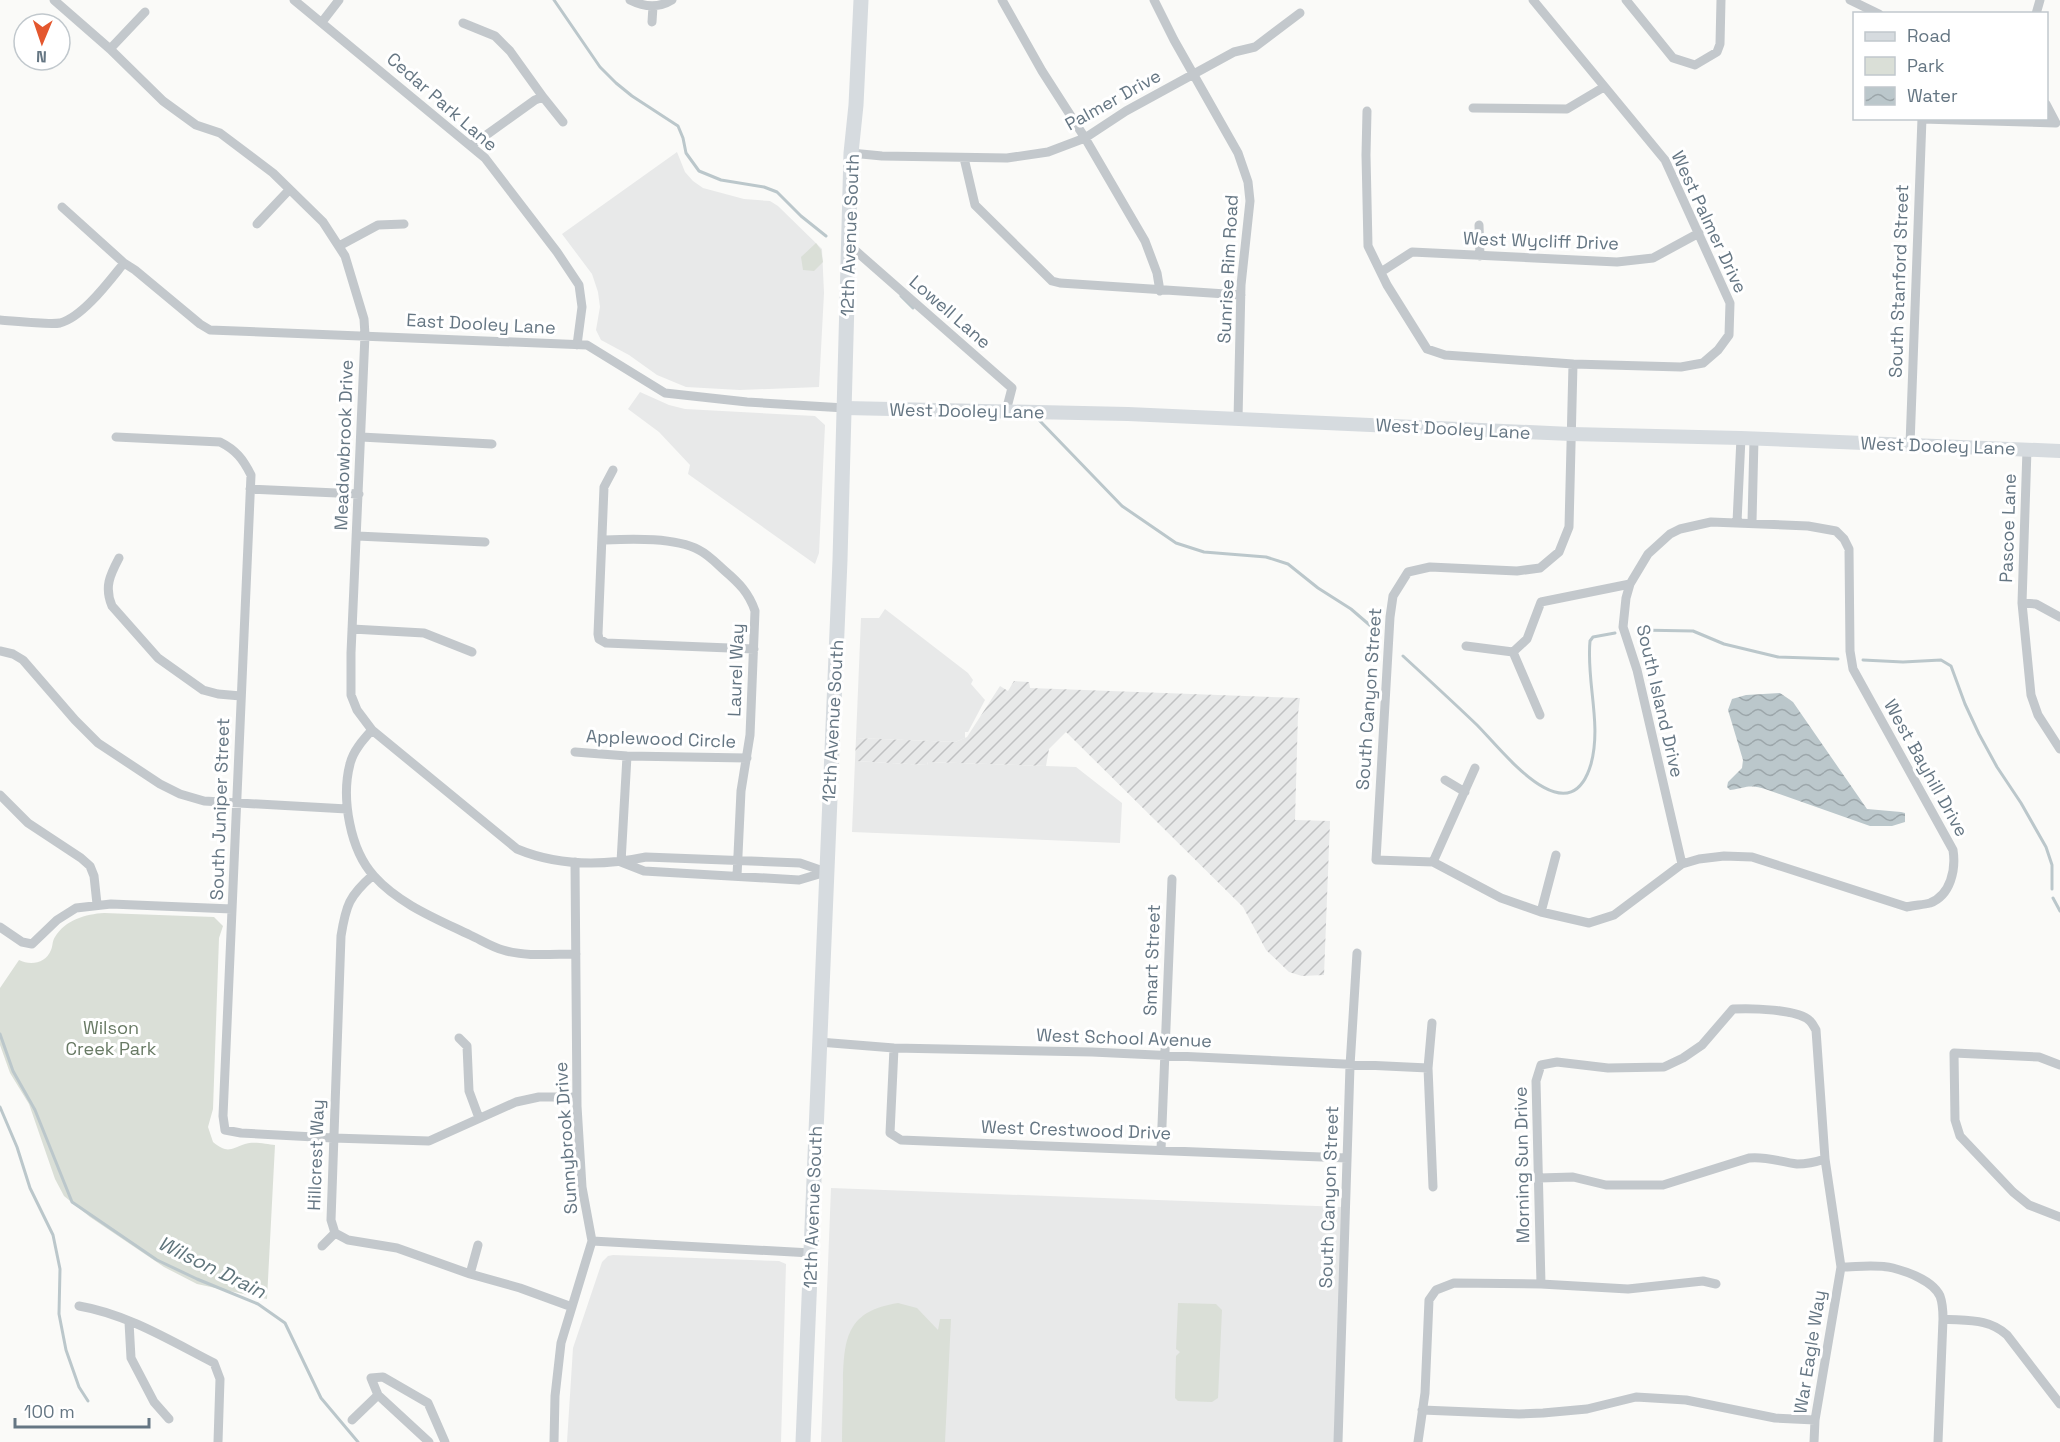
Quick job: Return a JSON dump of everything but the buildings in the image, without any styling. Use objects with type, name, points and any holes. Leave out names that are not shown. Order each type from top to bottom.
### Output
[{"type":"main road","name":"12th Avenue South","points":[[804,1442],[845,408],[851,153],[856,105],[861,0]]},
{"type":"street","name":"Meadowbrook Drive","points":[[54,0],[110,49],[163,101],[196,125],[220,132],[273,173],[323,222],[345,256],[356,285],[364,319],[365,335],[351,695],[357,710],[372,730],[518,849],[551,861],[621,862],[646,856],[800,863],[826,872]]},
{"type":"street","name":"Cedar Park Lane","points":[[294,0],[484,158],[557,252],[579,285],[582,307],[577,345]]},
{"type":"street","points":[[322,22],[339,0]]},
{"type":"street","points":[[630,0],[640,5],[652,6],[672,0]]},
{"type":"street","points":[[1002,0],[1042,71],[1085,138],[1145,241],[1157,273],[1160,291]]},
{"type":"street","name":"Sunrise Rim Road","points":[[1154,0],[1238,153],[1248,182],[1250,201],[1241,295],[1238,419]]},
{"type":"street","name":"West Palmer Drive","points":[[1533,0],[1665,160],[1730,303],[1729,335],[1718,350],[1703,363],[1681,367],[1573,364]]},
{"type":"street","points":[[1626,0],[1673,58],[1695,65],[1717,52],[1720,44],[1721,0]]},
{"type":"street","points":[[1850,0],[1875,12]]},
{"type":"street","points":[[652,6],[652,22]]},
{"type":"street","points":[[110,49],[145,12]]},
{"type":"street","name":"Palmer Drive","points":[[851,153],[964,158],[1036,155],[1085,138],[1126,111],[1234,52],[1255,47],[1300,13]]},
{"type":"street","points":[[463,23],[495,36],[510,51],[563,122]]},
{"type":"street","points":[[1473,108],[1567,109],[1604,87]]},
{"type":"street","points":[[471,146],[543,97]]},
{"type":"street","points":[[1993,120],[2056,123],[2048,108]]},
{"type":"street","points":[[1367,111],[1368,246],[1427,349],[1445,355],[1573,364]]},
{"type":"street","name":"South Stanford Street","points":[[1910,445],[1922,120]]},
{"type":"street","points":[[964,158],[975,205],[1052,281],[1160,291],[1241,295]]},
{"type":"street","points":[[258,224],[289,190]]},
{"type":"street","name":"East Dooley Lane","points":[[62,207],[124,263],[210,330],[587,345],[665,393],[747,402],[845,408]]},
{"type":"street","points":[[339,246],[378,225],[404,224]]},
{"type":"street","points":[[1479,225],[1480,256]]},
{"type":"street","name":"West Wycliff Drive","points":[[1381,272],[1412,252],[1617,262],[1653,258],[1699,233]]},
{"type":"street","name":"Lowell Lane","points":[[849,245],[1012,388],[1006,411]]},
{"type":"street","points":[[0,320],[60,322],[75,315],[100,294],[124,263]]},
{"type":"street","name":"South Canyon Street","points":[[1376,860],[1393,596],[1408,572],[1430,567],[1517,571],[1540,567],[1559,552],[1569,527],[1573,364]]},
{"type":"street","name":"West Dooley Lane","points":[[845,408],[1238,419],[1571,434],[1747,438],[2060,451]]},
{"type":"street","name":"South Juniper Street","points":[[116,437],[220,442],[233,448],[244,460],[250,475],[223,1116],[225,1130],[241,1133],[333,1138]]},
{"type":"street","points":[[361,437],[492,444]]},
{"type":"street","points":[[1747,438],[1752,522]]},
{"type":"street","points":[[1737,522],[1747,438]]},
{"type":"street","name":"Pascoe Lane","points":[[2027,450],[2022,603],[2036,604],[2060,616]]},
{"type":"street","points":[[613,470],[604,487],[597,634],[599,639],[606,644],[754,649]]},
{"type":"street","points":[[250,489],[359,494]]},
{"type":"street","name":"South Island Drive","points":[[1682,864],[1637,670],[1623,627],[1626,598],[1630,584],[1648,554],[1670,534],[1680,529],[1711,522],[1752,522]]},
{"type":"street","name":"West Bayhill Drive","points":[[1376,860],[1433,862],[1501,898],[1540,912],[1589,923],[1614,915],[1682,864],[1724,856],[1752,857],[1907,907],[1931,903],[1943,894],[1953,875],[1955,861],[1953,850],[1853,669],[1850,651],[1849,549],[1844,539],[1836,531],[1808,526],[1752,522]]},
{"type":"street","points":[[357,536],[485,542]]},
{"type":"street","name":"Laurel Way","points":[[602,540],[688,544],[702,551],[744,588],[751,599],[755,611],[750,735],[741,791],[736,876]]},
{"type":"street","points":[[119,558],[108,578],[108,596],[112,606],[158,658],[203,690],[241,696]]},
{"type":"street","points":[[1513,652],[1527,639],[1541,602],[1630,584]]},
{"type":"street","points":[[2022,603],[2031,695],[2038,715],[2060,749]]},
{"type":"street","points":[[352,629],[424,633],[472,652]]},
{"type":"street","points":[[1466,646],[1513,652]]},
{"type":"street","points":[[0,651],[13,654],[23,660],[75,720],[99,743],[160,784],[180,794],[204,801],[347,809]]},
{"type":"street","points":[[1513,652],[1540,715]]},
{"type":"street","points":[[372,730],[360,743],[350,762],[347,809],[356,847],[373,875],[399,898],[503,950],[525,954],[576,954]]},
{"type":"street","name":"Applewood Circle","points":[[574,752],[627,756],[747,758]]},
{"type":"street","points":[[621,862],[627,756]]},
{"type":"street","points":[[1433,862],[1475,768]]},
{"type":"street","points":[[1445,780],[1465,792]]},
{"type":"street","points":[[0,795],[28,823],[90,866],[94,876],[97,904]]},
{"type":"street","points":[[1540,912],[1556,855]]},
{"type":"street","name":"Sunnybrook Drive","points":[[554,1442],[555,1396],[561,1343],[592,1241],[582,1187],[577,1097],[576,862]]},
{"type":"street","name":"Meadowbrook Drive","points":[[621,862],[644,871],[799,880],[826,872]]},
{"type":"street","name":"Hillcrest Way","points":[[373,875],[356,890],[345,910],[341,936],[331,1220],[335,1233],[348,1240],[398,1248],[572,1307]]},
{"type":"street","name":"Smart Street","points":[[1161,1150],[1172,879]]},
{"type":"street","points":[[0,927],[22,942],[32,944],[57,920],[76,908],[97,904],[232,909]]},
{"type":"street","name":"South Canyon Street","points":[[1338,1442],[1350,1066],[1357,953]]},
{"type":"street","name":"Morning Sun Drive","points":[[1541,1284],[1536,1081],[1541,1065],[1557,1062],[1608,1068],[1664,1067],[1683,1058],[1701,1045],[1733,1009],[1755,1007],[1796,1015],[1809,1020],[1816,1030],[1825,1159],[1841,1267]]},
{"type":"street","points":[[1432,1023],[1428,1068],[1433,1187]]},
{"type":"street","points":[[459,1038],[467,1046],[469,1090],[479,1118]]},
{"type":"street","name":"West School Avenue","points":[[819,1042],[894,1048],[1092,1052],[1428,1068]]},
{"type":"street","name":"West Crestwood Drive","points":[[894,1048],[891,1133],[901,1140],[1347,1158]]},
{"type":"street","points":[[2060,1065],[2039,1058],[1954,1053],[1955,1120],[1960,1136],[2013,1192],[2029,1205],[2060,1217]]},
{"type":"street","points":[[333,1138],[429,1141],[525,1099],[577,1097]]},
{"type":"street","points":[[1539,1178],[1573,1177],[1606,1185],[1663,1185],[1749,1158],[1761,1157],[1797,1164],[1825,1159]]},
{"type":"street","points":[[322,1246],[335,1233]]},
{"type":"street","points":[[592,1241],[811,1253]]},
{"type":"street","points":[[470,1274],[478,1245]]},
{"type":"street","points":[[1841,1267],[1891,1267],[1932,1285],[1939,1294],[1943,1319],[1938,1442]]},
{"type":"street","name":"War Eagle Way","points":[[1814,1442],[1815,1420],[1841,1267]]},
{"type":"street","points":[[1419,1442],[1425,1393],[1429,1300],[1436,1290],[1454,1283],[1541,1284],[1628,1289],[1703,1281],[1716,1284]]},
{"type":"street","points":[[79,1306],[116,1315],[214,1363],[220,1378],[218,1442]]},
{"type":"street","points":[[1943,1319],[1990,1323],[1998,1326],[2060,1404]]},
{"type":"street","points":[[129,1322],[131,1358],[154,1401],[169,1419]]},
{"type":"street","points":[[429,1442],[378,1395],[371,1378],[383,1377],[428,1403],[445,1442]]},
{"type":"street","points":[[352,1420],[378,1395]]},
{"type":"street","points":[[1422,1410],[1544,1413],[1587,1409],[1636,1397],[1686,1400],[1775,1418],[1815,1420]]},
{"type":"shaded area","points":[[677,152],[685,172],[703,188],[744,199],[770,201],[822,249],[824,293],[819,387],[740,390],[686,387],[657,375],[629,355],[601,340],[596,330],[600,307],[592,274],[562,234]]},
{"type":"shaded area","points":[[640,392],[669,405],[685,409],[815,416],[825,425],[819,553],[815,564],[688,474],[690,465],[659,432],[628,409]]},
{"type":"shaded area","points":[[885,609],[968,673],[973,680],[971,684],[985,700],[968,732],[965,732],[965,738],[955,742],[856,738],[861,618],[879,618]]},
{"type":"shaded area","points":[[1014,681],[1029,682],[1030,688],[1300,698],[1295,820],[1330,821],[1324,975],[1302,976],[1289,972],[1266,950],[1243,907],[1066,732],[1049,749],[1046,766],[928,762],[927,765],[855,761],[856,738],[955,742],[967,737],[1000,686],[1008,691]]},
{"type":"shaded area","points":[[855,761],[927,765],[928,762],[1076,767],[1122,803],[1120,843],[852,832]]},
{"type":"shaded area","points":[[831,1188],[1343,1207],[1334,1442],[821,1442]]},
{"type":"shaded area","points":[[608,1256],[779,1261],[786,1264],[781,1442],[567,1442],[573,1348],[602,1262]]},
{"type":"green space","points":[[816,243],[821,250],[823,262],[814,271],[803,270],[801,257]]},
{"type":"green space","name":"Wilson Creek Park","points":[[104,913],[214,917],[223,926],[219,938],[213,1109],[208,1127],[213,1142],[226,1149],[252,1143],[275,1145],[267,1299],[197,1284],[164,1267],[90,1217],[64,1196],[55,1179],[29,1104],[10,1073],[0,1045],[0,988],[19,960],[33,963],[46,958],[54,939],[64,926],[83,917]]},
{"type":"green space","points":[[898,1303],[917,1308],[938,1330],[940,1319],[951,1319],[945,1442],[842,1442],[845,1351],[852,1328],[868,1312]]},
{"type":"green space","points":[[1178,1303],[1216,1304],[1222,1310],[1218,1398],[1212,1402],[1178,1401],[1175,1398],[1176,1356],[1180,1352],[1176,1349]]},
{"type":"water","points":[[1780,693],[1793,702],[1867,809],[1905,813],[1905,822],[1892,826],[1870,826],[1765,789],[1750,787],[1730,790],[1727,787],[1728,782],[1742,768],[1743,760],[1728,710],[1732,699],[1746,695]]},
{"type":"waterway","points":[[554,0],[600,67],[632,96],[678,126],[686,153],[699,171],[721,180],[764,187],[777,192],[801,216],[826,236]]},
{"type":"waterway","points":[[901,296],[913,308]]},
{"type":"waterway","points":[[1039,420],[1122,506],[1176,543],[1204,552],[1266,557],[1288,564],[1318,588],[1351,609],[1380,634]]},
{"type":"waterway","points":[[1638,630],[1693,631],[1724,644],[1778,657],[1838,659]]},
{"type":"waterway","points":[[1403,656],[1477,725],[1518,768],[1535,782],[1552,791],[1567,793],[1581,785],[1591,764],[1594,749],[1590,641],[1593,637],[1615,633]]},
{"type":"waterway","points":[[1863,660],[1903,662],[1941,660],[1951,666],[1979,734],[2046,847],[2052,865],[2052,889]]},
{"type":"waterway","points":[[2053,898],[2060,911]]},
{"type":"waterway","name":"Wilson Drain","points":[[0,1034],[13,1071],[35,1110],[72,1202],[157,1260],[258,1304],[285,1323],[321,1398],[358,1442]]},
{"type":"waterway","points":[[0,1107],[17,1147],[30,1188],[53,1235],[60,1269],[59,1314],[66,1350],[79,1387],[88,1401]]}]
